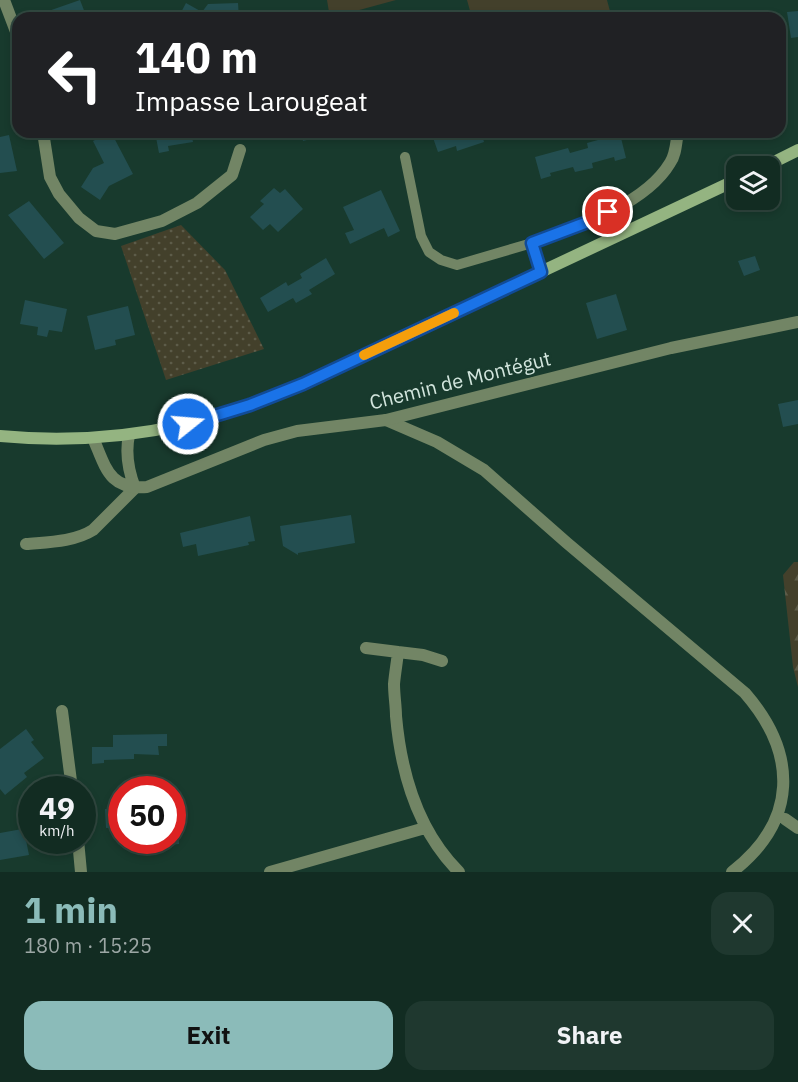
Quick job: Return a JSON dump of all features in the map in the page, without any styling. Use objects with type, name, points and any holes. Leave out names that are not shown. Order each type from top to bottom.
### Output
[{"type":"main road","points":[[780,159],[798,150]]},
{"type":"main road","points":[[0,436],[55,439],[129,435],[188,424],[250,405],[303,384],[726,185]]},
{"type":"street","points":[[4,0],[12,21]]},
{"type":"street","points":[[44,138],[50,177],[59,194],[79,218],[96,231],[115,234],[162,221],[197,203],[232,175],[240,150]]},
{"type":"street","points":[[541,272],[532,243],[593,220],[638,195],[661,175],[671,162],[677,138]]},
{"type":"street","name":"Chemin de Montégut","points":[[135,488],[161,483],[264,440],[297,430],[386,420],[671,348],[798,322]]},
{"type":"street","points":[[386,420],[437,442],[484,470],[745,693],[768,716],[786,743],[795,772],[792,802],[774,836],[760,852],[732,872]]},
{"type":"street","points":[[129,435],[126,448],[127,462],[135,488]]},
{"type":"street","points":[[93,438],[114,480],[122,485],[135,488]]},
{"type":"street","points":[[26,544],[85,535],[93,530],[135,488]]},
{"type":"street","points":[[366,648],[423,655],[442,661]]},
{"type":"street","points":[[398,652],[394,685],[403,769],[425,828],[447,860],[459,872]]},
{"type":"street","points":[[62,711],[70,776]]},
{"type":"street","points":[[785,819],[798,828]]},
{"type":"street","points":[[270,872],[425,828]]},
{"type":"street","points":[[79,854],[81,872]]},
{"type":"lane","points":[[405,157],[421,236],[429,252],[441,260],[457,265],[532,243]]},
{"type":"green space","points":[[327,0],[396,0],[352,12],[329,12]]},
{"type":"green space","points":[[467,0],[607,0],[610,12],[470,12]]},
{"type":"green space","points":[[181,225],[225,270],[264,349],[166,380],[121,246]]},
{"type":"green space","points":[[794,562],[798,562],[798,687],[793,667],[783,575]]},
{"type":"building","points":[[80,0],[85,12],[46,12]]},
{"type":"building","points":[[186,3],[202,12],[181,12]]},
{"type":"building","points":[[238,3],[239,12],[202,12],[208,4]]},
{"type":"building","points":[[798,11],[798,37],[791,38],[787,12]]},
{"type":"building","points":[[9,135],[17,171],[0,173],[0,137]]},
{"type":"building","points":[[99,138],[114,138],[133,174],[109,186],[100,200],[81,187],[93,168],[104,163],[93,141]]},
{"type":"building","points":[[156,138],[192,138],[193,142],[168,146],[169,151],[159,153]]},
{"type":"building","points":[[433,138],[483,138],[484,142],[457,151],[456,146],[438,152]]},
{"type":"building","points":[[605,138],[621,138],[626,158],[615,161],[614,157],[592,163],[593,168],[575,172],[573,167],[550,173],[551,176],[541,179],[535,157],[568,148],[570,153],[588,148],[587,143]]},
{"type":"building","points":[[274,188],[280,193],[285,189],[303,209],[278,232],[270,224],[263,230],[250,217],[264,204],[260,201]]},
{"type":"building","points":[[381,190],[400,231],[388,237],[384,228],[350,244],[345,233],[354,230],[343,207]]},
{"type":"building","points":[[29,201],[64,243],[44,259],[8,215]]},
{"type":"building","points":[[755,256],[760,270],[744,276],[738,261]]},
{"type":"building","points":[[326,258],[335,274],[309,290],[312,294],[296,303],[293,298],[268,312],[260,298],[286,282],[288,286],[302,278],[300,274]]},
{"type":"building","points":[[616,294],[627,330],[597,339],[586,303]]},
{"type":"building","points":[[25,300],[67,309],[62,332],[49,330],[47,337],[37,335],[38,327],[20,324]]},
{"type":"building","points":[[128,306],[135,335],[115,340],[116,345],[95,350],[87,316]]},
{"type":"building","points":[[798,400],[798,424],[783,427],[778,404]]},
{"type":"building","points":[[351,515],[355,543],[298,553],[298,555],[283,546],[280,526]]},
{"type":"building","points":[[250,516],[255,541],[248,542],[249,545],[198,556],[196,544],[183,547],[180,533]]},
{"type":"building","points":[[26,729],[34,740],[31,742],[44,758],[24,773],[26,776],[18,776],[18,784],[5,795],[0,789],[0,749]]},
{"type":"building","points":[[167,734],[167,746],[158,746],[159,755],[134,754],[134,759],[104,760],[104,763],[92,764],[92,747],[113,747],[113,735]]},
{"type":"building","points":[[105,809],[108,809],[108,828],[106,828]]},
{"type":"building","points":[[18,830],[18,854],[29,855],[0,860],[0,833]]},
{"type":"slow traffic","points":[[364,355],[454,313]]},
{"type":"route","points":[[188,424],[250,405],[303,384],[541,272],[532,243],[608,212]]}]
